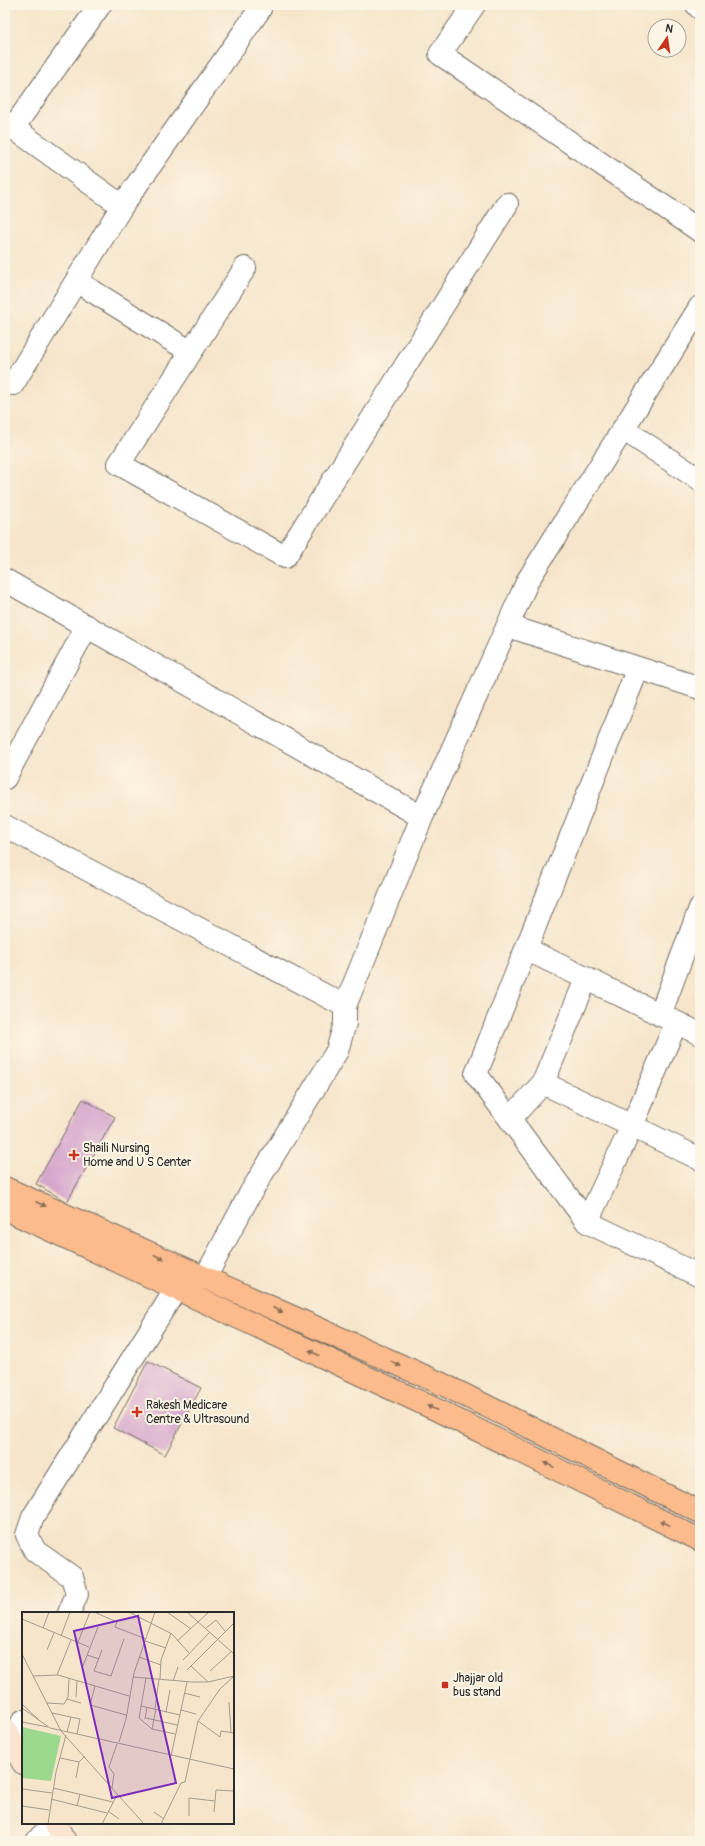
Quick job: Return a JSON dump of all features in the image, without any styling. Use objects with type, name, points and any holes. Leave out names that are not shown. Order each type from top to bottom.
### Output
[{"type":"main road","points":[[5,1188],[442,1384],[700,1512]]},
{"type":"main road","points":[[5,1209],[435,1409],[700,1540]]},
{"type":"street","points":[[100,5],[9,125],[122,206]]},
{"type":"street","points":[[474,5],[440,54],[700,230]]},
{"type":"street","points":[[697,5],[700,8]]},
{"type":"street","points":[[13,384],[122,206],[260,9]]},
{"type":"street","points":[[245,268],[119,464],[285,557],[507,204]]},
{"type":"street","points":[[76,281],[191,352]]},
{"type":"street","points":[[205,1278],[251,1192],[337,1051],[345,1023],[345,1006],[422,817],[528,580],[700,307]]},
{"type":"street","points":[[623,429],[700,480]]},
{"type":"street","points":[[5,580],[422,817]]},
{"type":"street","points":[[5,778],[86,626]]},
{"type":"street","points":[[508,626],[700,688]]},
{"type":"street","points":[[638,668],[476,1074],[587,1222],[700,1276]]},
{"type":"street","points":[[5,826],[345,1006]]},
{"type":"street","points":[[587,1222],[632,1126],[668,1019],[700,908]]},
{"type":"street","points":[[526,949],[700,1034]]},
{"type":"street","points":[[510,1119],[544,1083],[586,979]]},
{"type":"street","points":[[544,1083],[700,1160]]},
{"type":"street","points":[[69,1612],[77,1594],[72,1577],[35,1550],[27,1535],[33,1517],[176,1289]]},
{"type":"street","points":[[14,1745],[22,1724]]},
{"type":"street","points":[[37,1841],[53,1824]]},
{"type":"street","points":[[55,1824],[65,1841]]},
{"type":"building","points":[[83,1099],[115,1117],[67,1202],[36,1184]]},
{"type":"building","points":[[148,1361],[201,1388],[165,1455],[113,1428]]},
{"type":"place","name":"Shaili Nursing Home and U S Center","points":[[74,1155]]},
{"type":"place","name":"Rakesh Medicare Centre & Ultrasound","points":[[137,1412]]},
{"type":"place","name":"Jhajjar old bus stand","points":[[445,1685]]}]
